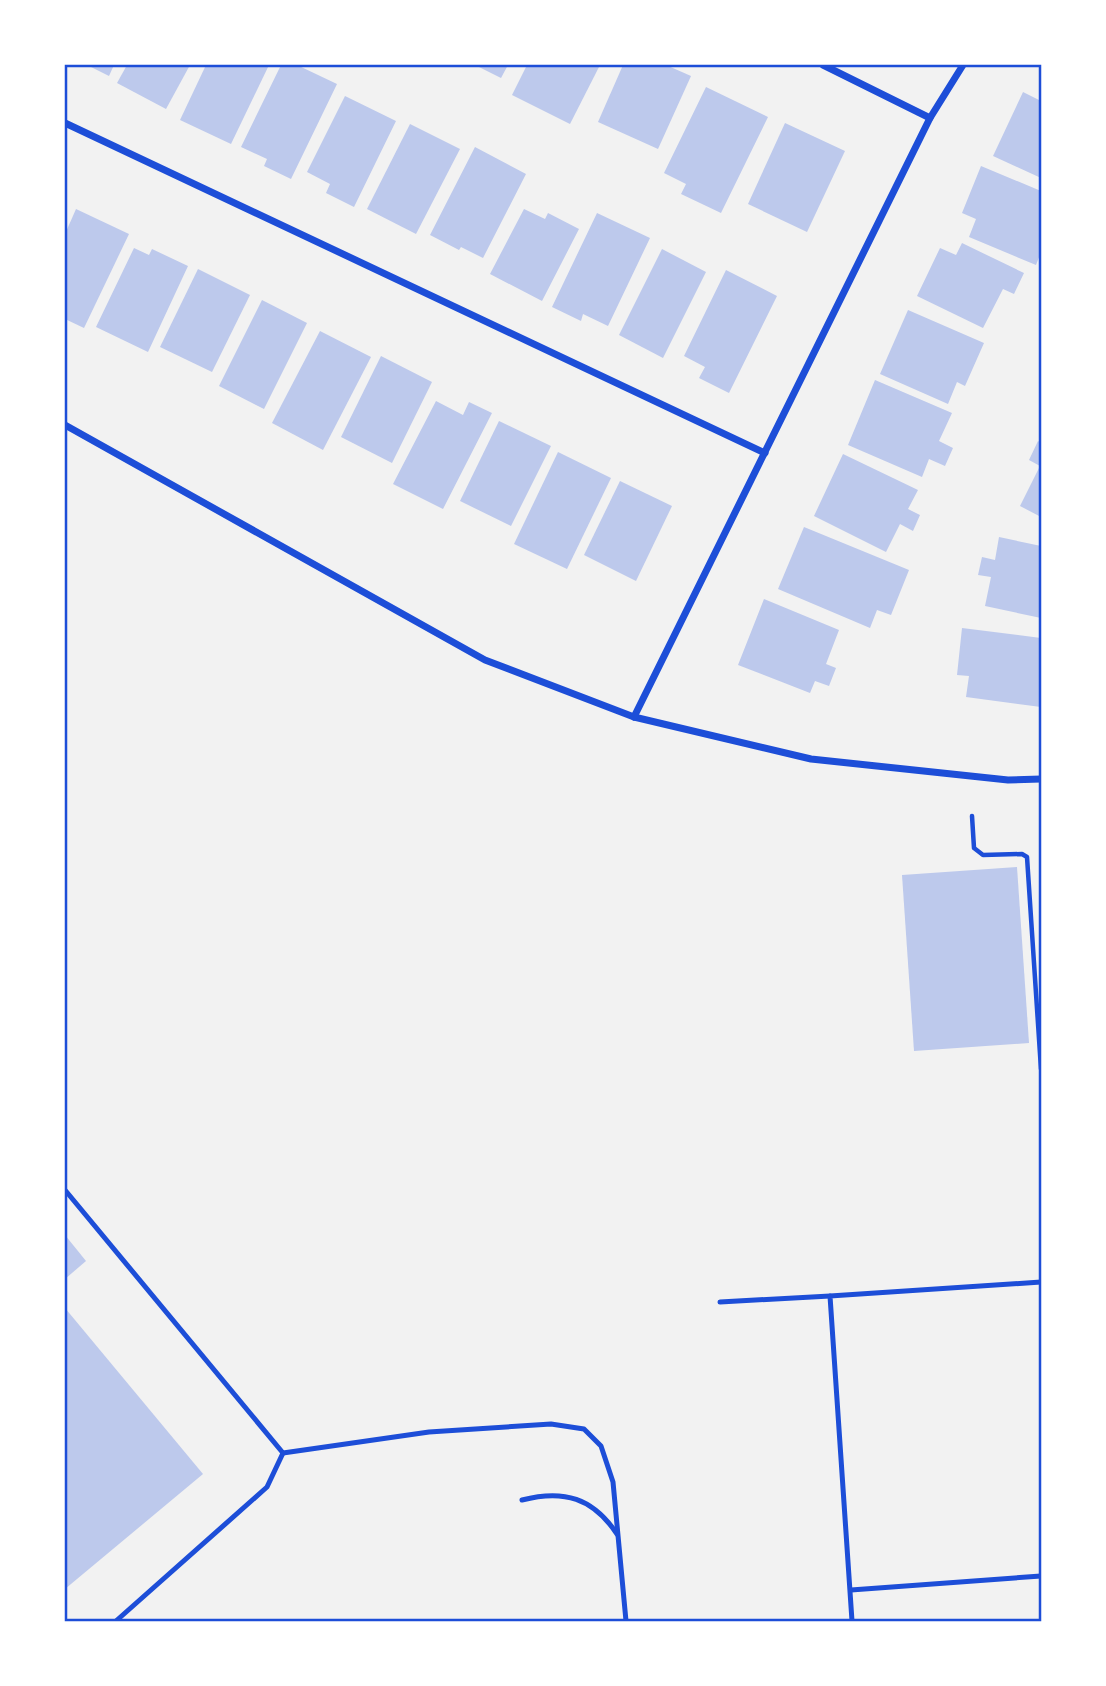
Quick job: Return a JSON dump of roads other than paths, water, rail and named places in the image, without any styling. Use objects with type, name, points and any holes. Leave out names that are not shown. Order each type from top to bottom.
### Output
[{"type":"street","points":[[823,65],[930,118]]},
{"type":"street","points":[[634,717],[930,118],[963,65]]},
{"type":"street","points":[[65,124],[765,453]]},
{"type":"street","points":[[65,425],[485,660],[634,717],[811,759],[1008,780],[1041,779]]},
{"type":"lane","points":[[65,1190],[283,1453]]},
{"type":"lane","points":[[720,1302],[1041,1282]]},
{"type":"lane","points":[[830,1296],[852,1621]]},
{"type":"lane","points":[[283,1453],[429,1432],[551,1424],[584,1429],[601,1446],[613,1482],[626,1621]]},
{"type":"lane","points":[[116,1621],[267,1487],[283,1453]]},
{"type":"lane","points":[[522,1500],[541,1495],[570,1497],[588,1503],[606,1519],[618,1537]]},
{"type":"lane","points":[[851,1590],[1041,1576]]}]
